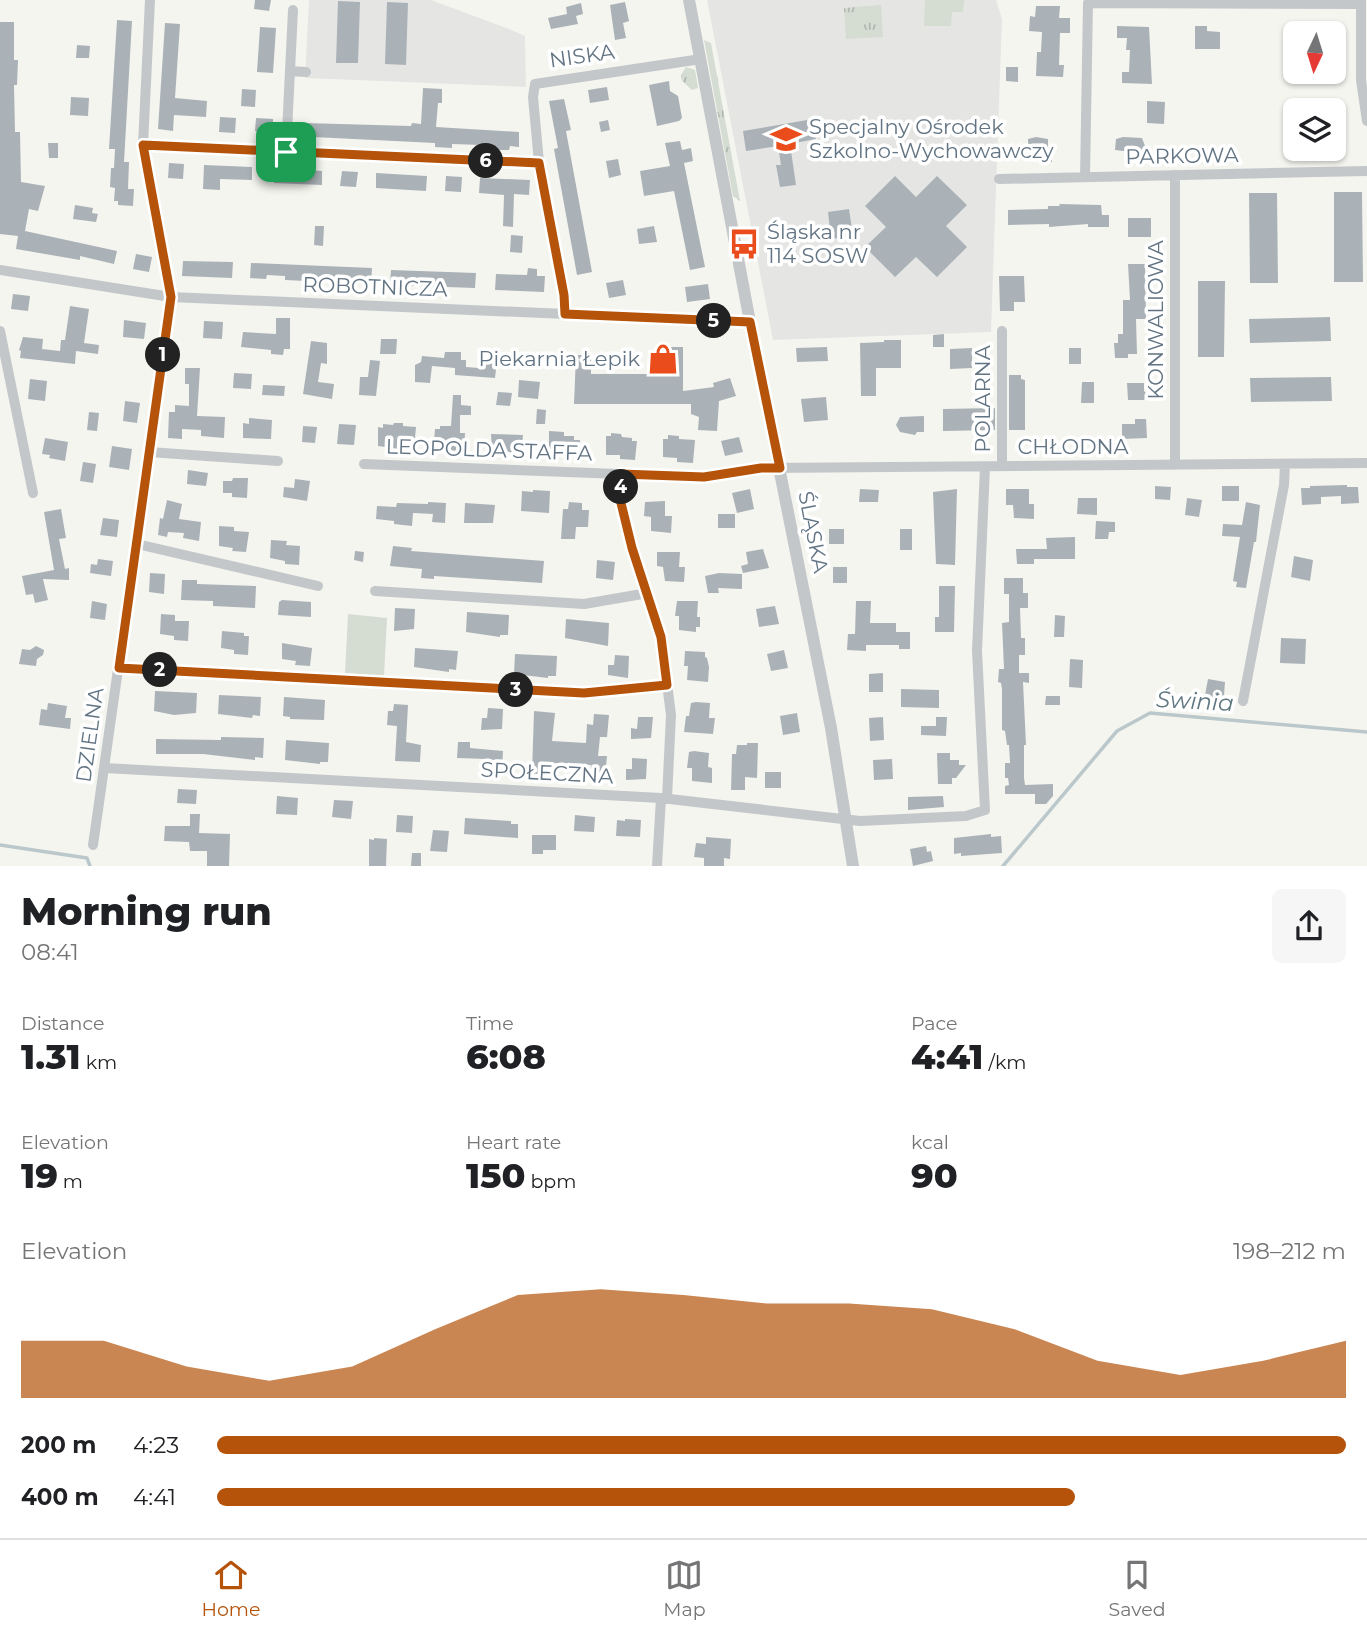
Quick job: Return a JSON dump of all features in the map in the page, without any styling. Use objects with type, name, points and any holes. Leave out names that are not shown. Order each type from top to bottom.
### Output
[{"type":"street","name":"DZIELNA","points":[[93,845],[171,297],[143,145],[150,0]]},
{"type":"street","name":"ŚLĄSKA","points":[[689,0],[831,728],[853,866]]},
{"type":"street","points":[[1085,177],[1088,3],[1269,2],[1307,5],[1361,2],[1362,80],[1367,121]]},
{"type":"street","points":[[286,152],[293,10]]},
{"type":"street","name":"NISKA","points":[[565,314],[564,295],[539,163],[531,82],[701,59]]},
{"type":"street","points":[[290,71],[306,72]]},
{"type":"street","points":[[143,145],[539,163]]},
{"type":"street","name":"PARKOWA","points":[[999,179],[1367,171]]},
{"type":"street","name":"KONWALIOWA","points":[[1175,175],[1175,465]]},
{"type":"street","name":"ROBOTNICZA","points":[[0,270],[171,297],[750,322]]},
{"type":"street","points":[[0,331],[33,493]]},
{"type":"street","name":"POLARNA","points":[[1002,331],[1002,466]]},
{"type":"street","points":[[149,452],[278,461]]},
{"type":"street","name":"CHŁODNA","points":[[780,468],[1367,463]]},
{"type":"street","name":"LEOPOLDA STAFFA","points":[[364,464],[704,477],[761,468],[780,468]]},
{"type":"street","points":[[1243,701],[1284,485],[1284,464]]},
{"type":"street","name":"SPOŁECZNA","points":[[104,768],[664,798],[846,820],[966,816],[985,810],[977,651],[985,467]]},
{"type":"street","points":[[621,474],[621,503],[632,548],[661,637],[671,715],[657,866]]},
{"type":"street","points":[[137,544],[318,586]]},
{"type":"street","points":[[374,591],[584,604],[648,593]]},
{"type":"street","points":[[119,668],[584,693],[667,685]]},
{"type":"shaded area","points":[[309,0],[431,0],[509,29],[525,36],[526,87],[305,78]]},
{"type":"shaded area","points":[[707,0],[996,0],[1002,19],[991,332],[773,340]]},
{"type":"green space","points":[[925,0],[964,0],[963,12],[952,12],[951,26],[924,26]]},
{"type":"green space","points":[[881,5],[883,37],[846,39],[844,8]]},
{"type":"green space","points":[[704,40],[711,43],[740,201],[733,196]]},
{"type":"green space","points":[[686,67],[695,70],[698,88],[692,90],[682,81],[681,75]]},
{"type":"green space","points":[[348,614],[387,618],[384,676],[345,673]]},
{"type":"building","points":[[255,0],[271,0],[269,11],[254,9]]},
{"type":"building","points":[[338,1],[360,2],[358,63],[336,63]]},
{"type":"building","points":[[387,2],[408,3],[406,65],[385,64]]},
{"type":"building","points":[[625,2],[629,21],[623,23],[626,38],[615,40],[610,5]]},
{"type":"building","points":[[581,3],[583,14],[576,16],[578,24],[551,29],[548,18],[567,14],[566,7]]},
{"type":"building","points":[[1036,6],[1060,6],[1059,18],[1070,18],[1070,33],[1060,33],[1059,65],[1064,65],[1063,77],[1036,76],[1037,52],[1041,52],[1042,32],[1029,31],[1030,16],[1035,17]]},
{"type":"building","points":[[117,20],[132,21],[124,162],[129,162],[128,189],[134,189],[133,206],[118,205],[118,201],[114,201],[115,188],[110,187],[115,149],[109,149]]},
{"type":"building","points":[[0,22],[14,22],[14,60],[18,60],[17,85],[14,85],[15,132],[20,132],[21,182],[45,186],[38,211],[29,209],[25,231],[117,251],[114,264],[80,256],[80,260],[16,249],[18,236],[0,234]]},
{"type":"building","points":[[165,23],[180,24],[175,98],[207,101],[206,117],[174,115],[173,131],[158,129]]},
{"type":"building","points":[[1117,26],[1149,27],[1152,84],[1122,83],[1122,72],[1129,72],[1130,50],[1126,50],[1127,38],[1117,38]]},
{"type":"building","points":[[1195,26],[1207,26],[1207,31],[1220,32],[1220,49],[1195,49]]},
{"type":"building","points":[[260,27],[276,28],[273,73],[257,72]]},
{"type":"building","points":[[77,45],[90,46],[89,58],[76,58]]},
{"type":"building","points":[[1006,67],[1018,67],[1018,82],[1006,81]]},
{"type":"building","points":[[669,81],[670,91],[678,96],[682,118],[657,126],[649,85]]},
{"type":"building","points":[[607,87],[609,100],[590,103],[588,90]]},
{"type":"building","points":[[423,88],[442,89],[442,103],[438,103],[436,127],[519,132],[519,147],[510,146],[509,150],[482,150],[482,145],[452,144],[452,148],[435,147],[435,143],[313,137],[305,134],[305,123],[421,124]]},
{"type":"building","points":[[242,89],[256,90],[255,107],[241,106]]},
{"type":"building","points":[[71,97],[89,98],[88,116],[70,115]]},
{"type":"building","points":[[564,99],[571,130],[566,131],[592,272],[577,275],[554,149],[558,148],[549,101]]},
{"type":"building","points":[[1147,101],[1165,102],[1164,124],[1147,123]]},
{"type":"building","points":[[220,117],[236,118],[235,133],[219,132]]},
{"type":"building","points":[[256,118],[273,119],[273,134],[255,131]]},
{"type":"building","points":[[813,119],[816,139],[790,144],[796,185],[780,187],[776,165],[781,165],[778,146],[746,151],[743,131]]},
{"type":"building","points":[[608,120],[610,130],[601,132],[599,122]]},
{"type":"building","points":[[1142,138],[1145,146],[1141,153],[1115,150],[1116,139]]},
{"type":"building","points":[[1028,139],[1048,139],[1052,162],[1038,162],[1038,157],[1028,156]]},
{"type":"building","points":[[680,141],[682,150],[691,148],[693,161],[684,163],[705,267],[690,270],[674,191],[644,196],[640,171],[670,166],[665,143]]},
{"type":"building","points":[[48,143],[58,143],[58,158],[49,158]]},
{"type":"building","points":[[618,159],[621,175],[609,178],[606,161]]},
{"type":"building","points":[[169,163],[184,164],[183,179],[168,178]]},
{"type":"building","points":[[204,165],[252,167],[252,180],[220,179],[220,190],[203,189]]},
{"type":"building","points":[[275,168],[322,171],[322,185],[274,183]]},
{"type":"building","points":[[342,171],[358,172],[356,187],[340,186]]},
{"type":"building","points":[[376,173],[427,176],[426,191],[376,188]]},
{"type":"building","points":[[446,176],[462,177],[461,192],[445,191]]},
{"type":"building","points":[[895,176],[916,197],[937,176],[967,205],[946,226],[967,247],[937,277],[916,257],[895,277],[865,247],[886,227],[865,206]]},
{"type":"building","points":[[480,178],[530,180],[529,195],[514,194],[513,227],[503,226],[504,195],[479,193]]},
{"type":"building","points":[[1334,192],[1362,192],[1363,282],[1334,282]]},
{"type":"building","points":[[1249,193],[1277,193],[1278,283],[1250,283]]},
{"type":"building","points":[[1059,204],[1101,205],[1102,215],[1109,215],[1109,227],[1088,227],[1088,224],[1049,227],[1049,224],[1008,225],[1008,210],[1048,209],[1048,206],[1060,206]]},
{"type":"building","points":[[75,205],[93,208],[92,213],[98,214],[96,222],[73,219]]},
{"type":"building","points":[[849,209],[853,236],[831,239],[828,212]]},
{"type":"building","points":[[1128,218],[1151,218],[1151,237],[1128,237]]},
{"type":"building","points":[[315,226],[324,226],[323,246],[314,245]]},
{"type":"building","points":[[654,226],[657,242],[639,244],[637,229]]},
{"type":"building","points":[[511,235],[523,236],[522,253],[510,252]]},
{"type":"building","points":[[136,254],[152,257],[149,272],[133,269]]},
{"type":"building","points":[[183,261],[233,262],[232,278],[182,276]]},
{"type":"building","points":[[251,263],[372,268],[371,284],[285,280],[285,276],[267,275],[266,279],[250,278]]},
{"type":"building","points":[[1128,264],[1145,264],[1146,319],[1136,319],[1137,354],[1128,354],[1128,358],[1115,358],[1114,343],[1118,343],[1118,334],[1123,334],[1123,300],[1130,300]]},
{"type":"building","points":[[528,268],[537,269],[537,276],[545,276],[544,292],[495,290],[496,274],[527,275]]},
{"type":"building","points":[[391,270],[476,273],[475,288],[390,285]]},
{"type":"building","points":[[999,276],[1024,276],[1025,302],[1014,302],[1014,311],[1000,311]]},
{"type":"building","points":[[623,280],[626,295],[609,298],[606,283]]},
{"type":"building","points":[[1198,281],[1225,281],[1224,357],[1198,357]]},
{"type":"building","points":[[708,284],[710,299],[687,302],[685,287]]},
{"type":"building","points":[[13,294],[30,296],[28,311],[11,309]]},
{"type":"building","points":[[70,306],[89,309],[84,343],[99,345],[98,354],[76,351],[75,364],[20,358],[19,350],[23,337],[43,339],[42,349],[60,351],[61,340],[65,340]]},
{"type":"building","points":[[1330,317],[1331,341],[1250,343],[1249,319]]},
{"type":"building","points":[[276,318],[290,318],[290,349],[284,349],[283,355],[271,354],[271,350],[241,347],[243,332],[276,334]]},
{"type":"building","points":[[124,320],[146,323],[144,339],[123,337]]},
{"type":"building","points":[[204,321],[223,322],[222,339],[203,338]]},
{"type":"building","points":[[944,334],[944,347],[933,347],[933,335]]},
{"type":"building","points":[[381,339],[397,339],[396,354],[380,354]]},
{"type":"building","points":[[901,340],[901,368],[876,368],[876,396],[861,396],[860,343]]},
{"type":"building","points":[[311,341],[327,343],[327,364],[321,363],[318,382],[334,384],[332,399],[303,394]]},
{"type":"building","points":[[665,347],[683,347],[683,391],[714,387],[713,383],[730,378],[736,396],[719,401],[717,431],[698,430],[699,417],[691,414],[691,404],[574,404],[576,355],[591,355],[591,374],[655,374],[655,354],[666,352]]},
{"type":"building","points":[[827,347],[828,361],[797,362],[796,348]]},
{"type":"building","points":[[972,348],[972,368],[950,369],[950,349]]},
{"type":"building","points":[[1069,348],[1081,348],[1081,364],[1069,364]]},
{"type":"building","points":[[445,352],[461,352],[461,360],[466,360],[466,367],[479,368],[480,360],[497,361],[495,378],[455,375],[455,368],[432,366],[430,383],[415,382],[415,365],[421,362],[422,356],[444,358]]},
{"type":"building","points":[[370,360],[380,361],[376,396],[359,395],[360,377],[368,377]]},
{"type":"building","points":[[185,368],[200,368],[197,416],[225,417],[224,438],[201,436],[201,430],[182,429],[182,439],[168,438],[169,412],[175,412],[175,405],[189,406],[189,384],[185,384]]},
{"type":"building","points":[[234,373],[252,374],[251,389],[233,388]]},
{"type":"building","points":[[1009,375],[1021,375],[1021,379],[1025,380],[1025,430],[1009,430]]},
{"type":"building","points":[[1331,377],[1332,401],[1251,402],[1250,378]]},
{"type":"building","points":[[30,379],[47,381],[45,401],[28,399]]},
{"type":"building","points":[[519,380],[540,382],[538,399],[518,397]]},
{"type":"building","points":[[1082,382],[1094,382],[1094,403],[1081,403]]},
{"type":"building","points":[[1127,383],[1144,383],[1144,391],[1147,394],[1144,400],[1128,400]]},
{"type":"building","points":[[263,385],[285,386],[284,396],[262,395]]},
{"type":"building","points":[[498,392],[512,393],[510,406],[496,405]]},
{"type":"building","points":[[453,395],[461,395],[461,405],[471,406],[471,415],[460,415],[460,433],[465,433],[464,452],[435,448],[435,429],[451,426]]},
{"type":"building","points":[[826,397],[828,420],[804,422],[801,399]]},
{"type":"building","points":[[125,401],[140,403],[137,423],[123,421]]},
{"type":"building","points":[[995,408],[995,430],[943,431],[943,409]]},
{"type":"building","points":[[537,409],[546,410],[545,424],[536,424]]},
{"type":"building","points":[[89,412],[99,413],[97,431],[87,430]]},
{"type":"building","points":[[924,416],[924,432],[917,432],[915,435],[900,432],[896,425],[900,417]]},
{"type":"building","points":[[249,418],[272,420],[271,439],[243,438],[243,423],[249,424]]},
{"type":"building","points":[[1135,419],[1146,419],[1147,438],[1122,439],[1122,424],[1135,424]]},
{"type":"building","points":[[339,424],[356,425],[354,445],[337,444]]},
{"type":"building","points":[[383,424],[416,427],[415,438],[409,438],[407,450],[378,446],[378,427],[383,428]]},
{"type":"building","points":[[303,426],[317,427],[315,443],[302,442]]},
{"type":"building","points":[[549,431],[564,432],[564,436],[574,436],[574,440],[580,440],[578,457],[549,453]]},
{"type":"building","points":[[611,433],[637,441],[635,460],[620,459],[620,455],[606,455],[606,436],[611,436]]},
{"type":"building","points":[[491,434],[523,435],[521,454],[492,449]]},
{"type":"building","points":[[668,435],[695,440],[693,463],[677,462],[677,458],[663,457],[663,439],[668,439]]},
{"type":"building","points":[[739,437],[743,452],[725,456],[721,441]]},
{"type":"building","points":[[45,438],[68,442],[65,461],[42,454]]},
{"type":"building","points":[[112,446],[132,449],[129,470],[109,467]]},
{"type":"building","points":[[83,462],[96,464],[93,483],[80,481]]},
{"type":"building","points":[[188,470],[208,473],[206,486],[187,484]]},
{"type":"building","points":[[233,478],[248,478],[247,498],[223,493],[223,481],[232,481]]},
{"type":"building","points":[[295,479],[310,481],[307,501],[283,497],[284,487],[294,488]]},
{"type":"building","points":[[1347,485],[1358,487],[1359,503],[1341,504],[1341,496],[1321,497],[1321,504],[1302,505],[1301,488]]},
{"type":"building","points":[[1155,486],[1171,487],[1170,500],[1155,499]]},
{"type":"building","points":[[1222,486],[1239,486],[1239,501],[1222,501]]},
{"type":"building","points":[[750,489],[754,509],[737,513],[732,493]]},
{"type":"building","points":[[860,489],[879,490],[878,502],[859,502]]},
{"type":"building","points":[[957,489],[955,565],[936,564],[933,492]]},
{"type":"building","points":[[1006,489],[1029,489],[1029,504],[1034,504],[1034,519],[1014,518],[1013,505],[1006,505]]},
{"type":"building","points":[[522,491],[550,491],[549,513],[521,511]]},
{"type":"building","points":[[1078,498],[1097,498],[1097,515],[1077,514]]},
{"type":"building","points":[[1187,498],[1202,500],[1199,517],[1185,515]]},
{"type":"building","points":[[167,500],[182,504],[179,519],[201,522],[199,541],[183,538],[184,533],[168,532],[167,537],[158,535],[160,518],[163,519]]},
{"type":"building","points":[[665,501],[665,516],[672,516],[671,533],[651,531],[651,517],[644,516],[645,502]]},
{"type":"building","points":[[569,502],[582,503],[582,510],[589,510],[588,527],[576,527],[575,539],[561,539],[563,509],[568,509]]},
{"type":"building","points":[[1246,502],[1260,505],[1256,542],[1246,588],[1236,587],[1237,582],[1233,581],[1240,537],[1222,536],[1223,524],[1242,525]]},
{"type":"building","points":[[397,503],[446,503],[445,523],[432,522],[433,514],[413,513],[412,526],[376,519],[377,506],[396,507]]},
{"type":"building","points":[[465,503],[495,505],[493,523],[464,523]]},
{"type":"building","points":[[61,509],[66,538],[59,539],[65,569],[69,568],[69,580],[43,579],[48,600],[35,603],[33,594],[26,595],[22,576],[54,570],[44,512]]},
{"type":"building","points":[[718,514],[735,514],[735,528],[718,528]]},
{"type":"building","points":[[103,518],[119,520],[117,537],[100,535]]},
{"type":"building","points":[[1096,521],[1115,522],[1115,532],[1109,532],[1108,539],[1095,539]]},
{"type":"building","points":[[219,526],[249,532],[246,552],[219,546]]},
{"type":"building","points":[[829,529],[844,529],[844,544],[829,544]]},
{"type":"building","points":[[900,529],[912,529],[912,550],[900,550]]},
{"type":"building","points":[[1075,537],[1075,559],[1034,559],[1034,564],[1017,564],[1016,549],[1047,549],[1046,538]]},
{"type":"building","points":[[271,540],[287,541],[286,545],[300,546],[299,565],[285,564],[285,561],[270,558]]},
{"type":"building","points":[[393,546],[412,548],[411,551],[544,561],[542,583],[434,576],[434,579],[421,578],[422,569],[390,566]]},
{"type":"building","points":[[763,549],[769,568],[743,573],[741,566],[748,564],[746,552]]},
{"type":"building","points":[[355,551],[364,552],[363,562],[354,560]]},
{"type":"building","points":[[657,552],[680,552],[679,567],[685,567],[684,582],[665,581],[663,567],[657,566]]},
{"type":"building","points":[[1294,556],[1313,560],[1310,581],[1291,577]]},
{"type":"building","points":[[98,559],[113,561],[111,576],[90,573],[91,564],[97,565]]},
{"type":"building","points":[[597,560],[615,562],[613,580],[596,578]]},
{"type":"building","points":[[833,567],[847,567],[847,583],[833,583]]},
{"type":"building","points":[[150,573],[165,574],[164,594],[149,592]]},
{"type":"building","points":[[719,573],[742,574],[742,589],[718,588],[719,593],[708,593],[705,576]]},
{"type":"building","points":[[1004,578],[1023,578],[1023,593],[1028,593],[1028,608],[1020,608],[1021,638],[1025,638],[1025,655],[1019,655],[1019,673],[1029,673],[1029,683],[1023,682],[1026,745],[1024,778],[1025,785],[1053,784],[1053,796],[1046,804],[1035,804],[1035,794],[1005,794],[1005,786],[1009,785],[1008,778],[1005,778],[1005,763],[1010,763],[1009,745],[1005,731],[1002,730],[1002,689],[1001,683],[998,682],[999,669],[1004,669],[1002,623],[1009,622],[1009,594],[1004,594]]},
{"type":"building","points":[[182,580],[197,580],[197,584],[256,586],[255,608],[213,606],[213,601],[181,600]]},
{"type":"building","points":[[939,586],[955,586],[954,632],[935,632],[935,617],[939,617]]},
{"type":"building","points":[[92,601],[107,604],[105,620],[90,618]]},
{"type":"building","points":[[677,601],[698,601],[697,617],[700,617],[700,627],[696,627],[696,632],[679,630],[679,616],[675,616]]},
{"type":"building","points":[[856,601],[871,601],[870,623],[896,623],[896,632],[910,632],[910,649],[899,649],[899,645],[866,645],[866,651],[847,650],[848,634],[855,634]]},
{"type":"building","points":[[279,602],[311,602],[311,617],[278,615]]},
{"type":"building","points":[[775,606],[779,624],[759,627],[756,609]]},
{"type":"building","points":[[395,608],[415,609],[414,629],[394,631]]},
{"type":"building","points":[[467,612],[509,615],[508,635],[500,637],[466,632]]},
{"type":"building","points":[[161,614],[175,615],[175,621],[189,621],[188,641],[174,640],[174,636],[160,634]]},
{"type":"building","points":[[1055,615],[1065,616],[1064,637],[1054,637]]},
{"type":"building","points":[[566,619],[609,623],[608,646],[565,638]]},
{"type":"building","points":[[222,631],[249,636],[248,655],[234,654],[234,650],[221,648]]},
{"type":"building","points":[[1281,638],[1306,639],[1305,664],[1280,663]]},
{"type":"building","points":[[282,643],[312,648],[310,666],[295,665],[296,661],[282,659]]},
{"type":"building","points":[[36,646],[44,650],[43,655],[37,659],[36,666],[19,664],[22,649],[30,650]]},
{"type":"building","points":[[415,648],[458,651],[456,670],[449,669],[449,672],[414,667]]},
{"type":"building","points":[[784,650],[788,668],[771,671],[767,654]]},
{"type":"building","points":[[685,651],[705,652],[709,667],[708,682],[687,680]]},
{"type":"building","points":[[515,654],[557,656],[556,676],[548,678],[514,674]]},
{"type":"building","points":[[615,655],[629,656],[628,678],[608,675],[608,665],[614,665]]},
{"type":"building","points":[[1070,659],[1083,660],[1082,688],[1069,687]]},
{"type":"building","points":[[883,673],[883,692],[869,692],[869,674]]},
{"type":"building","points":[[1208,679],[1225,682],[1223,709],[1207,707],[1209,696],[1205,695]]},
{"type":"building","points":[[901,689],[939,690],[939,708],[901,707]]},
{"type":"building","points":[[155,691],[197,693],[196,713],[174,715],[154,711]]},
{"type":"building","points":[[219,695],[261,697],[260,716],[253,715],[252,718],[218,714]]},
{"type":"building","points":[[1046,696],[1060,696],[1060,705],[1045,705]]},
{"type":"building","points":[[284,697],[325,700],[324,720],[290,719],[283,716]]},
{"type":"building","points":[[48,703],[67,706],[65,718],[71,718],[70,729],[39,725],[41,709],[47,710]]},
{"type":"building","points":[[691,703],[710,703],[709,718],[715,718],[713,734],[684,732]]},
{"type":"building","points":[[394,704],[408,705],[406,742],[421,745],[420,762],[395,761],[397,726],[387,725],[388,711],[393,711]]},
{"type":"building","points":[[488,708],[503,709],[502,729],[481,730],[482,718],[487,718]]},
{"type":"building","points":[[534,711],[555,713],[552,741],[586,743],[587,724],[593,725],[594,714],[609,715],[607,737],[600,737],[598,756],[607,756],[605,777],[590,776],[591,765],[554,763],[553,777],[532,773]]},
{"type":"building","points":[[797,713],[800,732],[783,735],[780,716]]},
{"type":"building","points":[[638,717],[653,717],[651,738],[631,739],[631,728],[637,729]]},
{"type":"building","points":[[883,717],[884,740],[870,741],[869,718]]},
{"type":"building","points":[[936,717],[947,717],[946,736],[921,735],[921,726],[936,726]]},
{"type":"building","points":[[221,737],[264,738],[263,758],[255,757],[255,760],[203,754],[156,754],[156,739],[221,740]]},
{"type":"building","points":[[286,740],[329,743],[328,762],[320,764],[285,760]]},
{"type":"building","points":[[458,742],[470,742],[470,748],[503,751],[502,770],[493,769],[493,765],[487,764],[487,759],[457,758]]},
{"type":"building","points":[[758,743],[757,778],[745,777],[745,790],[731,790],[732,754],[736,754],[737,745]]},
{"type":"building","points":[[689,752],[709,753],[708,767],[712,768],[712,783],[692,781],[692,768],[687,768]]},
{"type":"building","points":[[937,753],[950,753],[950,760],[959,760],[959,765],[966,765],[956,778],[952,778],[952,784],[938,784]]},
{"type":"building","points":[[632,758],[647,759],[646,779],[626,780],[626,769],[632,769]]},
{"type":"building","points":[[892,759],[893,779],[874,780],[873,760]]},
{"type":"building","points":[[765,772],[781,772],[781,788],[765,788]]},
{"type":"building","points":[[178,789],[197,790],[196,804],[177,803]]},
{"type":"building","points":[[277,796],[298,798],[297,815],[276,814]]},
{"type":"building","points":[[943,796],[944,807],[908,810],[908,797]]},
{"type":"building","points":[[334,800],[353,801],[351,819],[332,817]]},
{"type":"building","points":[[190,814],[200,814],[199,833],[230,834],[229,866],[207,866],[207,851],[190,851],[189,842],[164,841],[165,826],[190,826]]},
{"type":"building","points":[[397,815],[413,816],[412,833],[396,832]]},
{"type":"building","points":[[575,815],[595,817],[594,832],[574,831]]},
{"type":"building","points":[[465,818],[511,821],[511,824],[518,824],[518,838],[464,834]]},
{"type":"building","points":[[617,820],[641,820],[640,837],[616,836]]},
{"type":"building","points":[[433,830],[449,831],[447,852],[430,851]]},
{"type":"building","points":[[991,834],[991,837],[1001,836],[1002,853],[961,856],[961,853],[954,854],[954,838]]},
{"type":"building","points":[[532,835],[556,835],[556,850],[543,850],[543,854],[532,854]]},
{"type":"building","points":[[706,837],[731,839],[730,859],[724,858],[724,866],[704,866],[704,858],[694,857],[696,843],[706,844]]},
{"type":"building","points":[[369,839],[387,839],[386,866],[369,866]]},
{"type":"building","points":[[926,846],[927,852],[931,851],[933,861],[913,866],[910,849]]},
{"type":"building","points":[[412,853],[421,853],[421,866],[411,866]]},
{"type":"waterway","name":"Świnia","points":[[1003,866],[1117,731],[1150,713],[1367,732]]},
{"type":"waterway","name":"Świnia","points":[[0,845],[87,858],[90,866]]},
{"type":"place","name":"Specjalny Ośrodek Szkolno-Wychowawczy","points":[[786,139]]},
{"type":"place","name":"Śląska nr 114 SOSW","points":[[744,244]]},
{"type":"place","name":"Piekarnia Łepik","points":[[663,359]]},
{"type":"route","points":[[143,145],[286,152],[539,163],[564,295],[565,314],[750,322],[780,468],[761,468],[712,477],[621,474],[621,503],[632,548],[661,637],[667,685],[584,693],[119,668],[171,297],[143,145]]}]
